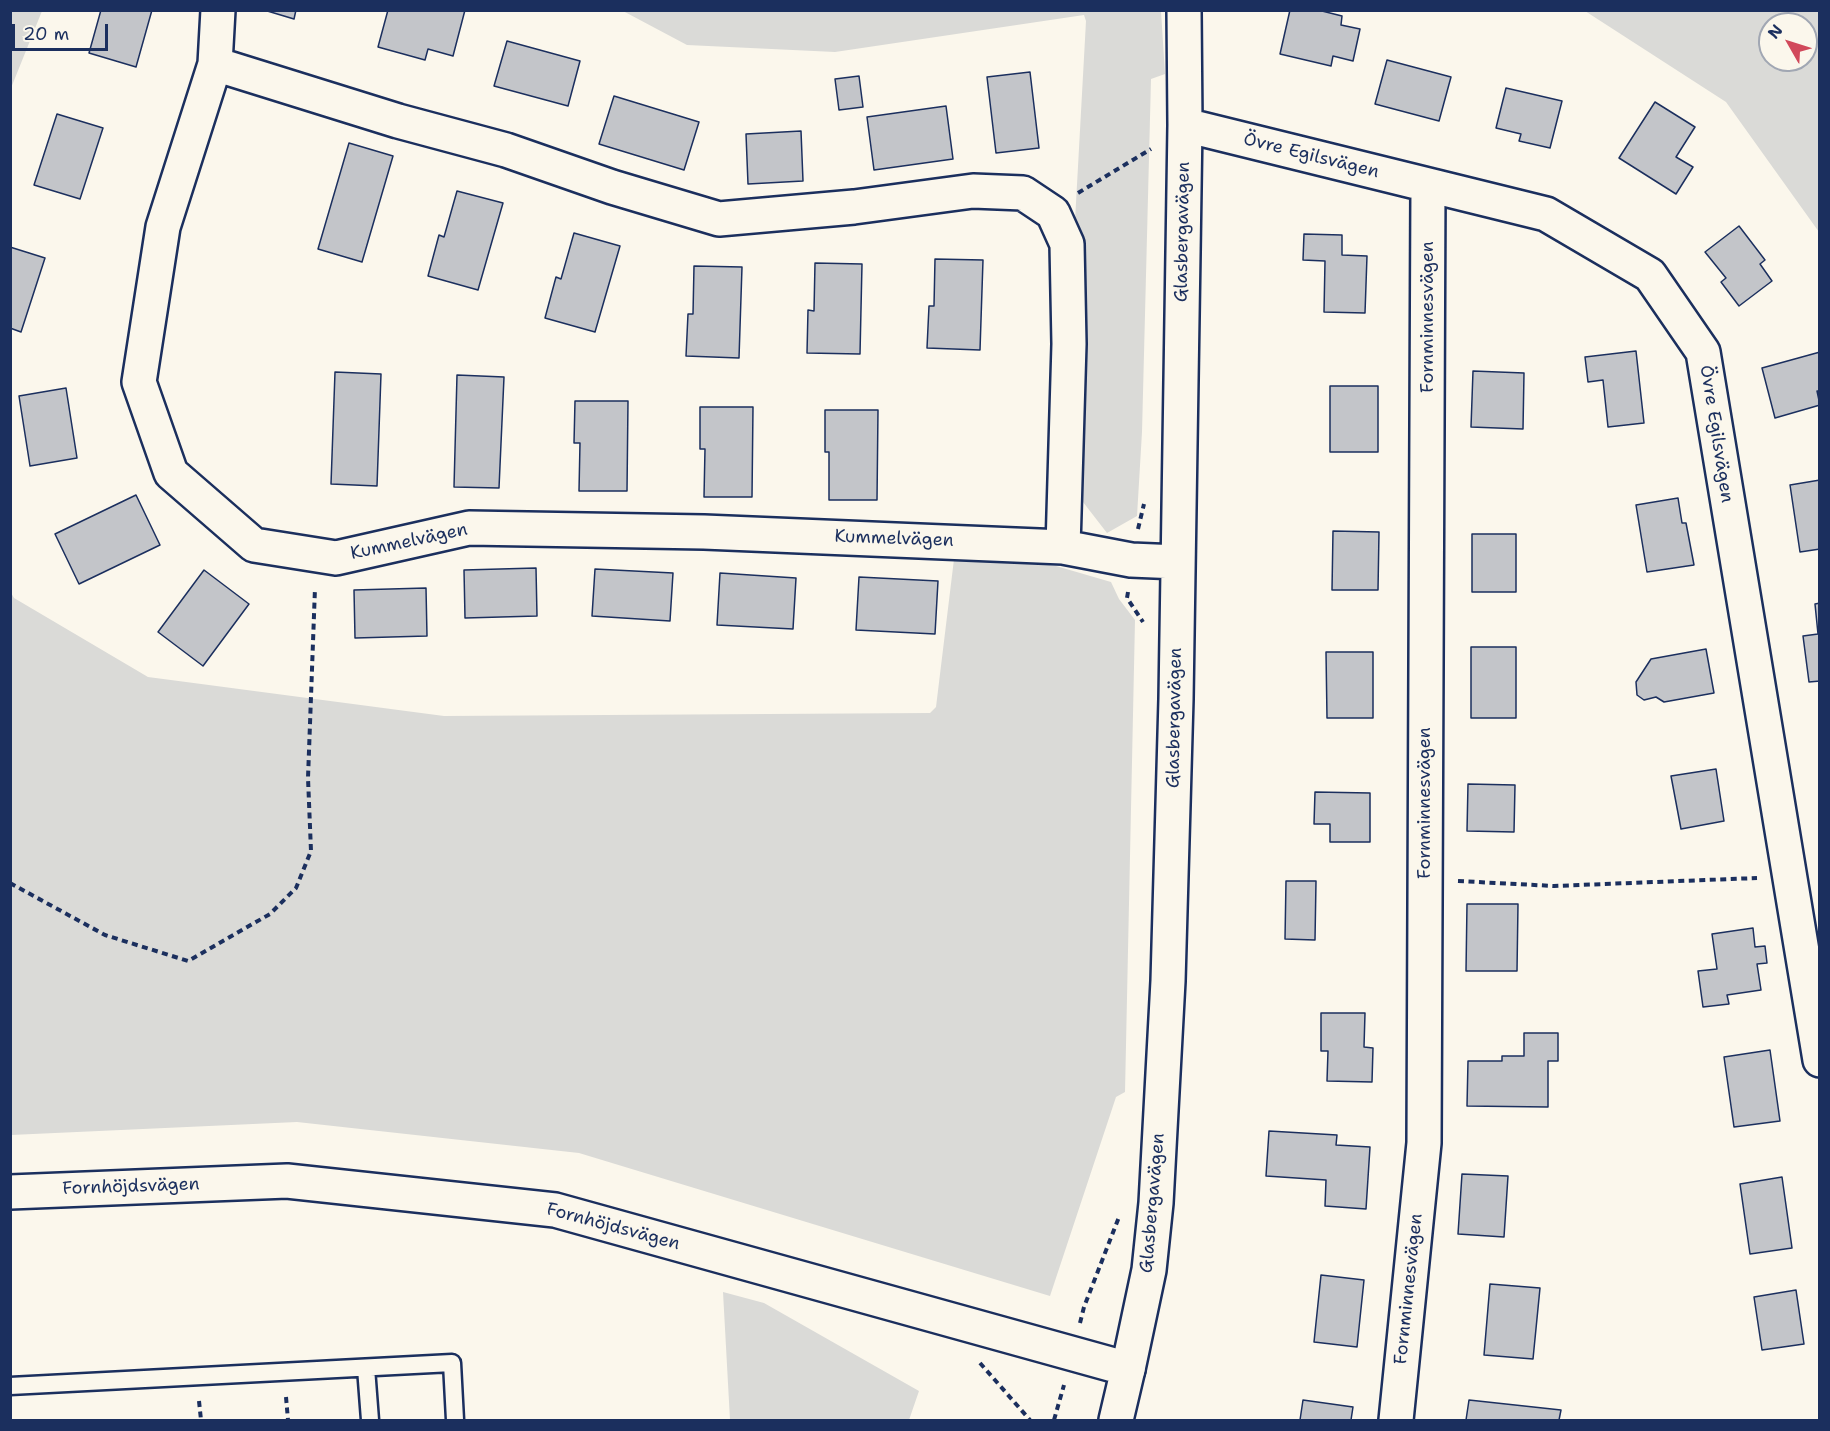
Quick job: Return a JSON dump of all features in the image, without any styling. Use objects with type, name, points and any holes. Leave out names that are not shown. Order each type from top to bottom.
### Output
[{"type":"street","name":"Kummelvägen","points":[[218,10],[215,64],[163,227],[139,382],[171,473],[254,545],[336,558],[469,528],[704,532],[1063,547],[1131,560],[1178,562]]},
{"type":"street","name":"Glasbergavägen","points":[[1116,1420],[1149,1270],[1156,1203],[1168,981],[1176,699],[1185,125],[1184,10]]},
{"type":"street","points":[[215,64],[398,121],[506,150],[612,187],[719,219],[854,207],[974,191],[1023,193],[1053,213],[1067,244],[1069,344],[1063,547]]},
{"type":"street","name":"Övre Egilsvägen","points":[[1185,125],[1546,214],[1650,275],[1703,352],[1820,1060]]},
{"type":"street","name":"Fornminnesvägen","points":[[1396,1420],[1424,1143],[1428,185]]},
{"type":"street","name":"Fornhöjdsvägen","points":[[10,1192],[287,1181],[555,1210],[1128,1370]]},
{"type":"lane","points":[[10,1386],[452,1363],[455,1420]]},
{"type":"lane","points":[[366,1368],[370,1420]]},
{"type":"path","points":[[1053,213],[1073,196],[1157,146]]},
{"type":"path","points":[[10,883],[105,935],[188,961],[270,914],[296,888],[310,851],[308,778],[317,554]]},
{"type":"path","points":[[1425,879],[1554,886],[1790,876]]},
{"type":"path","points":[[975,1358],[1030,1420]]},
{"type":"shaded area","points":[[10,11],[42,11],[11,88]]},
{"type":"shaded area","points":[[623,11],[1161,11],[1165,74],[1151,79],[1142,432],[1137,516],[1107,533],[1083,502],[1076,457],[1062,457],[1086,21],[1084,15],[835,52],[687,45]]},
{"type":"shaded area","points":[[1585,11],[1819,11],[1819,232],[1726,102]]},
{"type":"shaded area","points":[[955,551],[1056,566],[1111,582],[1119,599],[1135,620],[1125,1092],[1116,1097],[1050,1296],[579,1153],[297,1122],[11,1135],[10,591],[14,598],[148,677],[444,716],[930,713],[936,707]]},
{"type":"shaded area","points":[[723,1292],[764,1303],[919,1391],[909,1420],[730,1420]]},
{"type":"building","points":[[101,10],[152,10],[136,67],[89,53]]},
{"type":"building","points":[[264,10],[296,10],[294,19]]},
{"type":"building","points":[[388,10],[465,10],[453,56],[428,49],[425,60],[378,47]]},
{"type":"building","points":[[1290,10],[1318,10],[1342,16],[1341,25],[1360,29],[1353,61],[1333,56],[1331,66],[1280,54]]},
{"type":"building","points":[[507,41],[580,61],[568,106],[494,86]]},
{"type":"building","points":[[1387,60],[1451,77],[1439,121],[1375,104]]},
{"type":"building","points":[[1030,72],[1039,148],[996,153],[987,77]]},
{"type":"building","points":[[859,76],[863,107],[839,110],[835,79]]},
{"type":"building","points":[[1506,88],[1562,101],[1550,148],[1519,141],[1521,134],[1496,128]]},
{"type":"building","points":[[614,96],[699,122],[684,170],[599,144]]},
{"type":"building","points":[[1655,102],[1695,127],[1676,157],[1693,167],[1676,194],[1619,158]]},
{"type":"building","points":[[946,106],[953,159],[874,170],[867,117]]},
{"type":"building","points":[[57,114],[103,128],[80,199],[34,185]]},
{"type":"building","points":[[801,131],[803,181],[748,184],[746,134]]},
{"type":"building","points":[[349,143],[393,156],[362,262],[318,249]]},
{"type":"building","points":[[457,191],[503,203],[478,290],[428,276],[439,235],[444,237]]},
{"type":"building","points":[[1739,226],[1765,260],[1760,264],[1772,281],[1739,306],[1721,282],[1726,278],[1705,252]]},
{"type":"building","points":[[574,233],[620,246],[595,332],[545,318],[556,277],[561,279]]},
{"type":"building","points":[[1304,234],[1342,235],[1342,255],[1367,256],[1365,313],[1324,312],[1325,261],[1303,260]]},
{"type":"building","points":[[10,247],[45,258],[21,332],[10,328]]},
{"type":"building","points":[[935,259],[983,260],[980,350],[927,348],[929,306],[934,306]]},
{"type":"building","points":[[815,263],[862,264],[860,354],[807,353],[808,310],[814,311]]},
{"type":"building","points":[[694,266],[742,267],[739,358],[686,356],[688,314],[693,314]]},
{"type":"building","points":[[1636,351],[1644,423],[1608,427],[1603,380],[1588,382],[1585,357]]},
{"type":"building","points":[[1820,352],[1820,391],[1817,391],[1820,405],[1775,418],[1762,368]]},
{"type":"building","points":[[1473,371],[1524,373],[1523,429],[1471,427]]},
{"type":"building","points":[[335,372],[381,374],[377,486],[331,484]]},
{"type":"building","points":[[457,375],[504,377],[499,488],[454,487]]},
{"type":"building","points":[[1330,386],[1378,386],[1378,452],[1330,452]]},
{"type":"building","points":[[66,388],[77,458],[30,466],[19,396]]},
{"type":"building","points":[[575,401],[628,401],[627,491],[579,491],[580,443],[574,443]]},
{"type":"building","points":[[700,407],[753,407],[752,497],[704,497],[705,449],[700,449]]},
{"type":"building","points":[[825,410],[878,410],[877,500],[829,500],[829,452],[825,452]]},
{"type":"building","points":[[1820,480],[1820,549],[1800,552],[1790,485]]},
{"type":"building","points":[[136,495],[160,545],[79,584],[55,534]]},
{"type":"building","points":[[1678,498],[1682,523],[1686,523],[1694,565],[1647,572],[1636,505]]},
{"type":"building","points":[[1333,531],[1379,532],[1378,590],[1332,590]]},
{"type":"building","points":[[1472,534],[1516,534],[1516,592],[1472,592]]},
{"type":"building","points":[[536,568],[537,616],[465,618],[464,570]]},
{"type":"building","points":[[595,569],[673,573],[670,621],[592,616]]},
{"type":"building","points":[[204,570],[249,604],[203,666],[158,632]]},
{"type":"building","points":[[720,573],[796,578],[793,629],[717,625]]},
{"type":"building","points":[[859,577],[938,581],[935,634],[856,630]]},
{"type":"building","points":[[426,588],[427,636],[355,638],[354,590]]},
{"type":"building","points":[[1820,603],[1820,681],[1809,682],[1803,636],[1818,634],[1815,604]]},
{"type":"building","points":[[1471,647],[1516,647],[1516,718],[1471,718]]},
{"type":"building","points":[[1706,649],[1714,693],[1664,702],[1656,697],[1644,700],[1637,695],[1636,682],[1651,659]]},
{"type":"building","points":[[1326,652],[1373,652],[1373,718],[1327,718]]},
{"type":"building","points":[[1716,769],[1724,821],[1681,829],[1671,776]]},
{"type":"building","points":[[1468,784],[1515,785],[1514,832],[1467,831]]},
{"type":"building","points":[[1315,792],[1370,793],[1370,842],[1330,842],[1330,824],[1314,824]]},
{"type":"building","points":[[1286,881],[1316,881],[1315,940],[1285,939]]},
{"type":"building","points":[[1467,904],[1518,904],[1517,971],[1466,971]]},
{"type":"building","points":[[1753,928],[1755,947],[1765,946],[1767,963],[1757,964],[1761,990],[1727,995],[1729,1004],[1703,1007],[1698,971],[1717,969],[1712,934]]},
{"type":"building","points":[[1321,1013],[1365,1013],[1364,1047],[1373,1048],[1372,1082],[1327,1081],[1328,1051],[1321,1051]]},
{"type":"building","points":[[1524,1033],[1558,1033],[1558,1061],[1548,1061],[1548,1107],[1467,1106],[1468,1061],[1502,1061],[1502,1056],[1524,1056]]},
{"type":"building","points":[[1770,1050],[1780,1121],[1734,1127],[1724,1057]]},
{"type":"building","points":[[1269,1131],[1337,1135],[1336,1145],[1370,1147],[1366,1209],[1325,1206],[1326,1180],[1266,1176]]},
{"type":"building","points":[[1462,1174],[1508,1176],[1504,1237],[1458,1234]]},
{"type":"building","points":[[1782,1177],[1792,1248],[1750,1254],[1740,1184]]},
{"type":"building","points":[[1321,1275],[1364,1280],[1357,1347],[1314,1342]]},
{"type":"building","points":[[1490,1284],[1540,1288],[1533,1359],[1484,1355]]},
{"type":"building","points":[[1796,1290],[1804,1344],[1762,1350],[1754,1297]]},
{"type":"building","points":[[1303,1400],[1353,1407],[1351,1420],[1300,1420]]},
{"type":"building","points":[[1469,1400],[1561,1410],[1559,1420],[1466,1420]]}]
